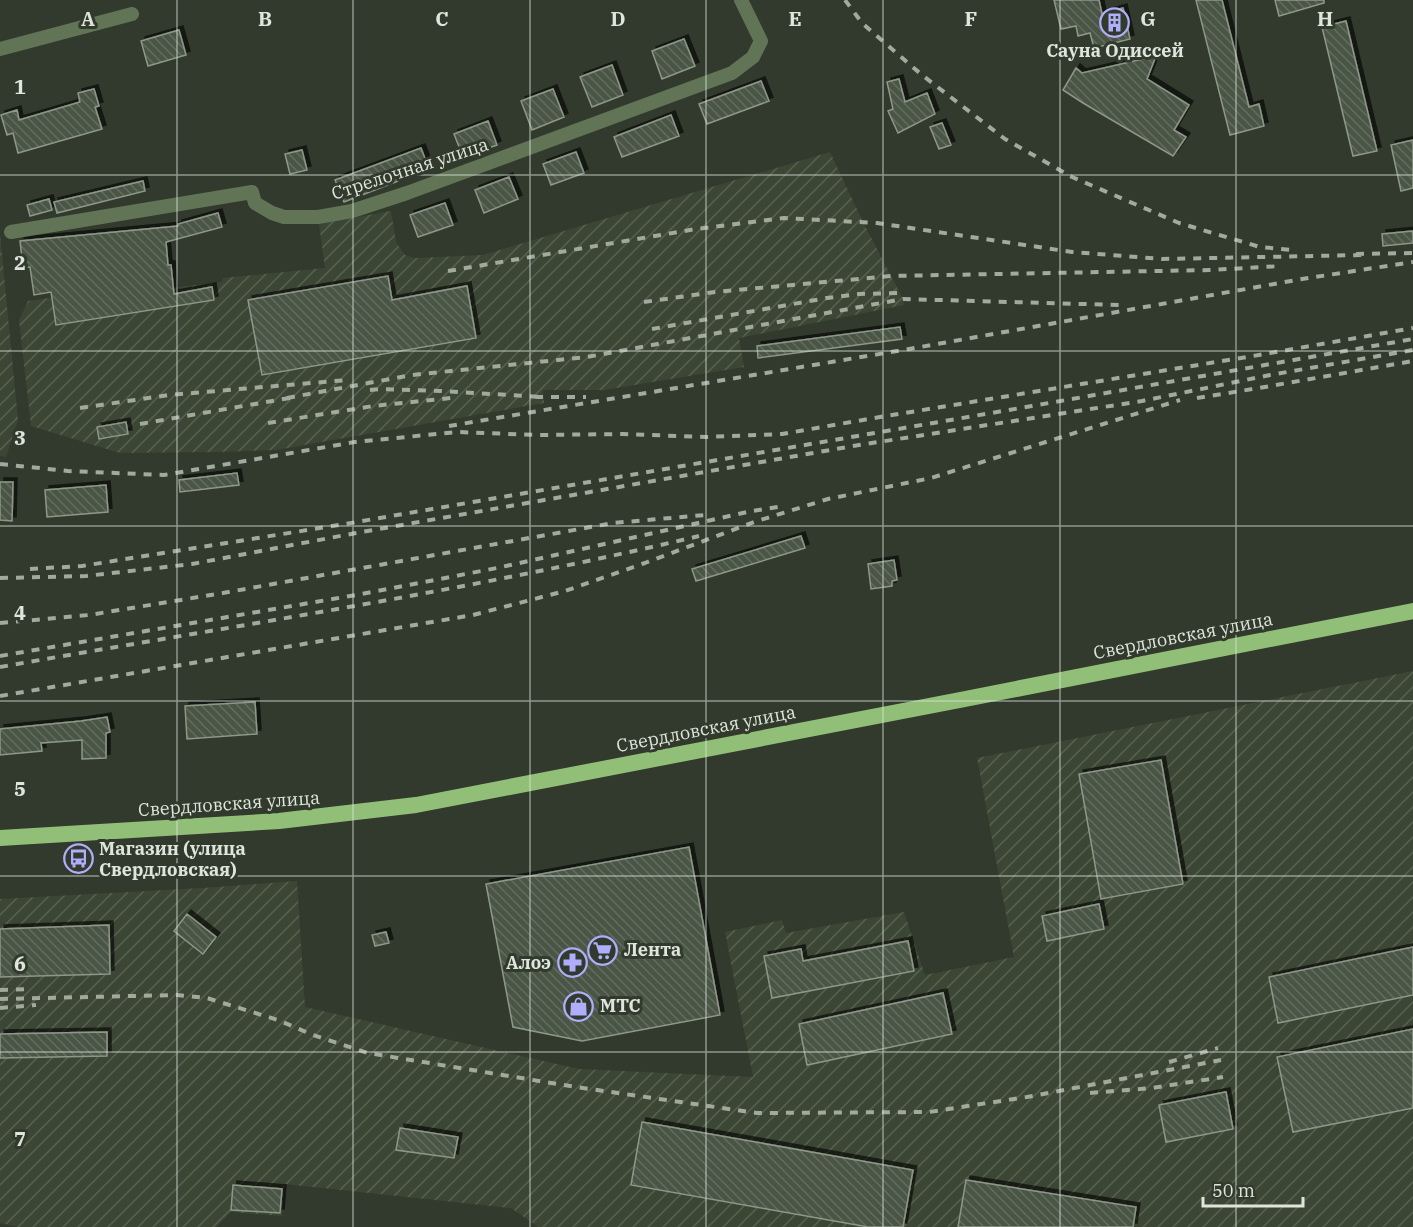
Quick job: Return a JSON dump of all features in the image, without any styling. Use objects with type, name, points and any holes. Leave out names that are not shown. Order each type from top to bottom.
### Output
[{"type":"highway","name":"Свердловская улица","points":[[0,838],[279,821],[416,805],[1413,610]]},
{"type":"street","name":"Стрелочная улица","points":[[11,232],[252,192],[255,203],[284,218],[318,217],[352,211],[407,194],[732,73],[753,57],[761,41],[741,0]]},
{"type":"street","points":[[0,49],[132,14]]},
{"type":"shaded area","points":[[830,152],[904,305],[739,338],[744,367],[604,390],[543,390],[544,403],[276,450],[120,453],[31,426],[19,320],[28,301],[142,285],[143,291],[222,282],[223,278],[325,268],[319,224],[391,211],[396,242],[405,255],[415,258],[483,255]]},
{"type":"shaded area","points":[[0,234],[18,420],[6,457],[0,456]]},
{"type":"shaded area","points":[[1413,671],[1413,1227],[538,1227],[511,1208],[285,1184],[282,1216],[231,1212],[216,1227],[18,1227],[0,1223],[0,899],[297,881],[305,1007],[579,1069],[753,1077],[725,932],[782,920],[786,933],[904,912],[925,975],[1014,957],[977,758]]},
{"type":"building","points":[[1054,0],[1099,0],[1102,14],[1123,8],[1130,39],[1094,48],[1090,33],[1078,36],[1076,26],[1061,29]]},
{"type":"building","points":[[1196,0],[1222,0],[1249,107],[1259,104],[1264,126],[1230,135]]},
{"type":"building","points":[[1275,0],[1324,0],[1324,3],[1279,16]]},
{"type":"building","points":[[1346,21],[1377,151],[1353,156],[1322,27]]},
{"type":"building","points":[[179,30],[186,55],[148,66],[141,41]]},
{"type":"building","points":[[684,39],[695,66],[662,79],[652,51]]},
{"type":"building","points":[[1156,56],[1147,79],[1189,105],[1174,130],[1186,137],[1173,156],[1063,90],[1076,68],[1082,73]]},
{"type":"building","points":[[612,65],[623,95],[592,107],[580,77]]},
{"type":"building","points":[[899,79],[905,102],[927,93],[935,114],[898,133],[888,111],[893,109],[887,82]]},
{"type":"building","points":[[761,81],[769,101],[707,124],[699,104]]},
{"type":"building","points":[[94,89],[99,106],[95,107],[102,129],[18,153],[13,133],[7,135],[1,115],[17,110],[19,120],[80,102],[78,93]]},
{"type":"building","points":[[553,89],[564,117],[532,130],[521,101]]},
{"type":"building","points":[[671,115],[679,136],[622,157],[614,137]]},
{"type":"building","points":[[488,121],[497,145],[463,157],[454,134]]},
{"type":"building","points":[[942,123],[951,145],[939,149],[930,127]]},
{"type":"building","points":[[1413,140],[1413,188],[1401,191],[1391,145]]},
{"type":"building","points":[[421,148],[429,169],[344,202],[335,180]]},
{"type":"building","points":[[302,150],[307,170],[290,174],[285,154]]},
{"type":"building","points":[[576,152],[584,173],[551,185],[543,164]]},
{"type":"building","points":[[509,177],[518,199],[484,213],[475,190]]},
{"type":"building","points":[[143,181],[145,191],[57,213],[54,202]]},
{"type":"building","points":[[49,199],[52,210],[30,216],[27,205]]},
{"type":"building","points":[[445,203],[453,225],[418,237],[410,215]]},
{"type":"building","points":[[218,213],[222,227],[166,242],[174,294],[212,287],[214,300],[56,325],[51,292],[34,295],[30,267],[23,268],[20,241],[178,226],[178,224]]},
{"type":"building","points":[[1413,231],[1413,243],[1383,246],[1382,234]]},
{"type":"building","points":[[388,276],[392,300],[467,286],[476,338],[262,375],[248,300]]},
{"type":"building","points":[[900,327],[902,339],[758,358],[757,346]]},
{"type":"building","points":[[126,422],[128,434],[99,439],[97,427]]},
{"type":"building","points":[[237,473],[239,485],[180,492],[179,480]]},
{"type":"building","points":[[0,482],[13,482],[12,521],[0,520]]},
{"type":"building","points":[[106,485],[108,512],[47,517],[45,490]]},
{"type":"building","points":[[801,536],[805,548],[696,581],[692,569]]},
{"type":"building","points":[[894,560],[897,580],[892,581],[892,586],[871,589],[868,564]]},
{"type":"building","points":[[255,702],[257,734],[187,739],[185,706]]},
{"type":"building","points":[[107,717],[110,732],[106,733],[106,758],[82,759],[82,740],[41,743],[42,751],[0,755],[0,729]]},
{"type":"building","points":[[1161,760],[1183,884],[1101,899],[1079,774]]},
{"type":"building","name":"Лента","points":[[689,847],[720,1015],[582,1041],[513,1027],[486,884]]},
{"type":"building","points":[[1099,904],[1104,929],[1047,941],[1042,916]]},
{"type":"building","points":[[187,914],[216,937],[203,954],[174,931]]},
{"type":"building","points":[[109,925],[110,974],[0,977],[0,929]]},
{"type":"building","points":[[386,932],[389,943],[375,946],[372,935]]},
{"type":"building","points":[[908,941],[914,971],[772,998],[764,956],[801,949],[803,961]]},
{"type":"building","points":[[1413,947],[1413,995],[1278,1023],[1269,977]]},
{"type":"building","points":[[943,993],[952,1034],[807,1065],[799,1024]]},
{"type":"building","points":[[1413,1029],[1413,1108],[1293,1132],[1277,1057]]},
{"type":"building","points":[[107,1032],[107,1056],[0,1058],[0,1034]]},
{"type":"building","points":[[1226,1092],[1233,1129],[1166,1142],[1159,1105]]},
{"type":"building","points":[[642,1122],[913,1170],[903,1227],[868,1227],[631,1185]]},
{"type":"building","points":[[400,1128],[458,1137],[454,1158],[396,1150]]},
{"type":"building","points":[[966,1180],[1136,1207],[1133,1227],[958,1227]]},
{"type":"building","points":[[233,1185],[282,1189],[280,1213],[231,1210]]},
{"type":"railway","points":[[845,0],[862,23],[922,75],[1005,139],[1072,177],[1179,223],[1260,247],[1293,250]]},
{"type":"railway","points":[[448,271],[696,229],[784,218],[877,223],[1072,252],[1162,259],[1363,255]]},
{"type":"railway","points":[[1356,254],[1413,253]]},
{"type":"railway","points":[[449,426],[909,349],[1302,279],[1413,262]]},
{"type":"railway","points":[[644,302],[715,292],[891,276],[1211,270],[1281,266]]},
{"type":"railway","points":[[652,329],[827,298],[859,294],[901,293]]},
{"type":"railway","points":[[287,398],[412,375],[587,357],[903,299],[1119,305]]},
{"type":"railway","points":[[0,464],[68,471],[164,475],[355,442],[457,432],[705,437],[782,434],[1413,328]]},
{"type":"railway","points":[[30,569],[82,566],[339,525],[1413,339]]},
{"type":"railway","points":[[0,578],[86,576],[192,564],[853,446],[1142,401],[1270,375],[1413,350]]},
{"type":"railway","points":[[1197,398],[1413,361]]},
{"type":"railway","points":[[80,408],[169,395],[347,380]]},
{"type":"railway","points":[[370,390],[440,391],[543,397]]},
{"type":"railway","points":[[140,424],[295,397]]},
{"type":"railway","points":[[535,397],[586,397]]},
{"type":"railway","points":[[268,423],[373,406],[451,398]]},
{"type":"railway","points":[[0,696],[473,615],[565,591],[754,522],[828,499],[931,478],[1180,400]]},
{"type":"railway","points":[[0,656],[356,595],[497,568],[752,511],[784,506]]},
{"type":"railway","points":[[0,623],[89,615],[613,523],[705,515]]},
{"type":"railway","points":[[0,667],[438,591],[699,536]]},
{"type":"railway","points":[[0,990],[30,989]]},
{"type":"railway","points":[[0,999],[177,995],[207,998],[278,1020],[313,1035],[368,1053],[576,1087],[757,1113],[929,1112],[1027,1097],[1221,1060]]},
{"type":"railway","points":[[0,1008],[36,1005]]},
{"type":"railway","points":[[1169,1062],[1218,1048]]},
{"type":"railway","points":[[1090,1093],[1152,1088],[1223,1077]]},
{"type":"place","name":"Сауна Одиссей","points":[[1115,22]]},
{"type":"place","name":"Магазин (улица Свердловская)","points":[[78,859]]},
{"type":"place","name":"Лента","points":[[603,950]]},
{"type":"place","name":"Алоэ","points":[[572,963]]},
{"type":"place","name":"МТС","points":[[579,1006]]}]
